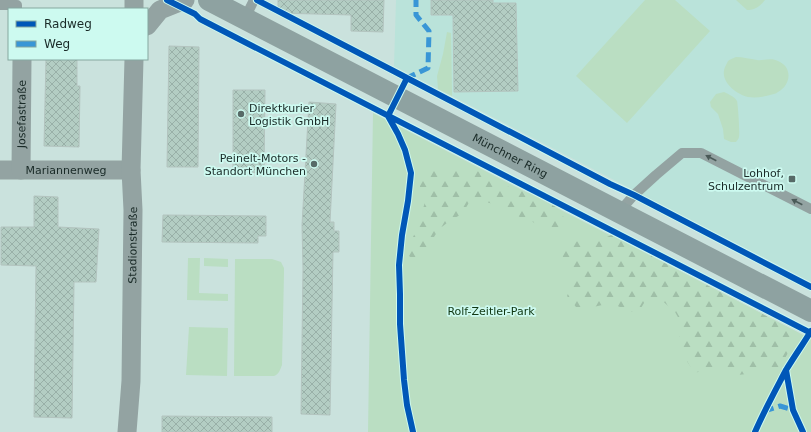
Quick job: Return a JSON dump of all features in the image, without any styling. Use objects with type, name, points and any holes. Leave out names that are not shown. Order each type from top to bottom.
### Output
[{"type":"main road","name":"Münchner Ring","points":[[209,0],[250,9],[618,212],[811,311]]},
{"type":"street","points":[[148,25],[160,10],[185,0]]},
{"type":"street","name":"Josefastraße","points":[[21,170],[22,60]]},
{"type":"street","name":"Stadionstraße","points":[[127,432],[131,381],[133,210],[131,170],[134,60]]},
{"type":"street","name":"Mariannenweg","points":[[0,170],[131,170]]},
{"type":"lane","points":[[0,4],[17,5],[17,8]]},
{"type":"lane","points":[[618,212],[638,191],[682,153],[701,153],[811,209]]},
{"type":"shaded area","points":[[396,0],[811,0],[811,282],[394,66]]},
{"type":"green space","points":[[645,0],[675,0],[710,31],[627,123],[576,76]]},
{"type":"green space","points":[[736,0],[765,0],[757,7],[747,10]]},
{"type":"green space","points":[[447,32],[451,33],[452,96],[438,89],[437,76]]},
{"type":"green space","points":[[736,57],[760,60],[773,59],[778,61],[786,67],[788,72],[788,81],[786,85],[776,93],[762,97],[748,97],[738,93],[726,82],[724,77],[725,67],[728,61]]},
{"type":"green space","points":[[724,92],[733,96],[737,101],[739,134],[736,142],[731,142],[724,139],[723,129],[718,114],[711,107],[710,102],[716,94]]},
{"type":"green space","name":"Rolf-Zeitler-Park","points":[[373,113],[811,339],[811,432],[368,432]]},
{"type":"green space","points":[[466,168],[488,174],[494,177],[502,185],[529,193],[556,207],[568,223],[552,233],[531,221],[512,214],[497,205],[482,201],[470,201],[462,214],[439,229],[434,237],[434,247],[426,255],[416,261],[409,256],[409,245],[416,231],[426,199],[432,193],[421,190],[418,180],[431,170],[444,173]]},
{"type":"green space","points":[[611,235],[799,333],[779,369],[764,366],[747,374],[737,375],[710,368],[695,373],[684,357],[679,336],[679,319],[675,312],[658,297],[647,298],[641,308],[631,312],[611,303],[589,308],[576,307],[567,296],[578,271],[570,268],[562,262],[564,243],[579,241],[597,242]]},
{"type":"green space","points":[[188,258],[200,258],[199,293],[228,294],[228,301],[187,300]]},
{"type":"green space","points":[[204,258],[228,259],[228,267],[204,266]]},
{"type":"green space","points":[[235,259],[272,259],[281,262],[284,268],[282,365],[278,373],[274,376],[234,376]]},
{"type":"green space","points":[[189,327],[228,328],[227,376],[186,375]]},
{"type":"building","points":[[278,0],[384,0],[383,32],[351,31],[351,15],[278,13]]},
{"type":"building","points":[[431,0],[493,0],[493,3],[516,3],[518,91],[454,92],[453,15],[431,15]]},
{"type":"building","points":[[169,46],[199,47],[198,167],[167,167]]},
{"type":"building","points":[[46,60],[77,60],[77,86],[80,86],[79,147],[44,146]]},
{"type":"building","points":[[233,90],[265,90],[264,173],[233,172]]},
{"type":"building","points":[[309,102],[336,104],[330,222],[334,222],[334,231],[339,231],[339,252],[333,252],[330,415],[301,414],[303,269],[302,225]]},
{"type":"building","points":[[34,196],[58,197],[58,227],[99,229],[96,282],[74,282],[72,418],[34,417],[36,266],[1,265],[1,227],[34,227]]},
{"type":"building","points":[[163,215],[266,216],[266,236],[258,236],[258,243],[162,242]]},
{"type":"building","points":[[162,416],[272,417],[272,432],[162,432]]},
{"type":"marked path","points":[[407,79],[428,68],[429,31],[416,15],[416,0]]},
{"type":"marked path","points":[[764,411],[780,406],[793,410]]},
{"type":"cycle path","points":[[167,0],[195,14],[200,19],[811,333]]},
{"type":"cycle path","points":[[257,0],[811,287]]},
{"type":"cycle path","points":[[407,78],[388,116],[405,150],[411,173],[399,265],[400,324],[404,380],[407,405],[413,432]]},
{"type":"cycle path","points":[[755,432],[786,370],[811,331]]},
{"type":"cycle path","points":[[786,370],[793,410],[803,432]]},
{"type":"place","name":"Direktkurier Logistik GmbH","points":[[241,114]]},
{"type":"place","name":"Peinelt-Motors - Standort München","points":[[314,164]]},
{"type":"place","name":"Lohhof, Schulzentrum","points":[[792,179]]}]
